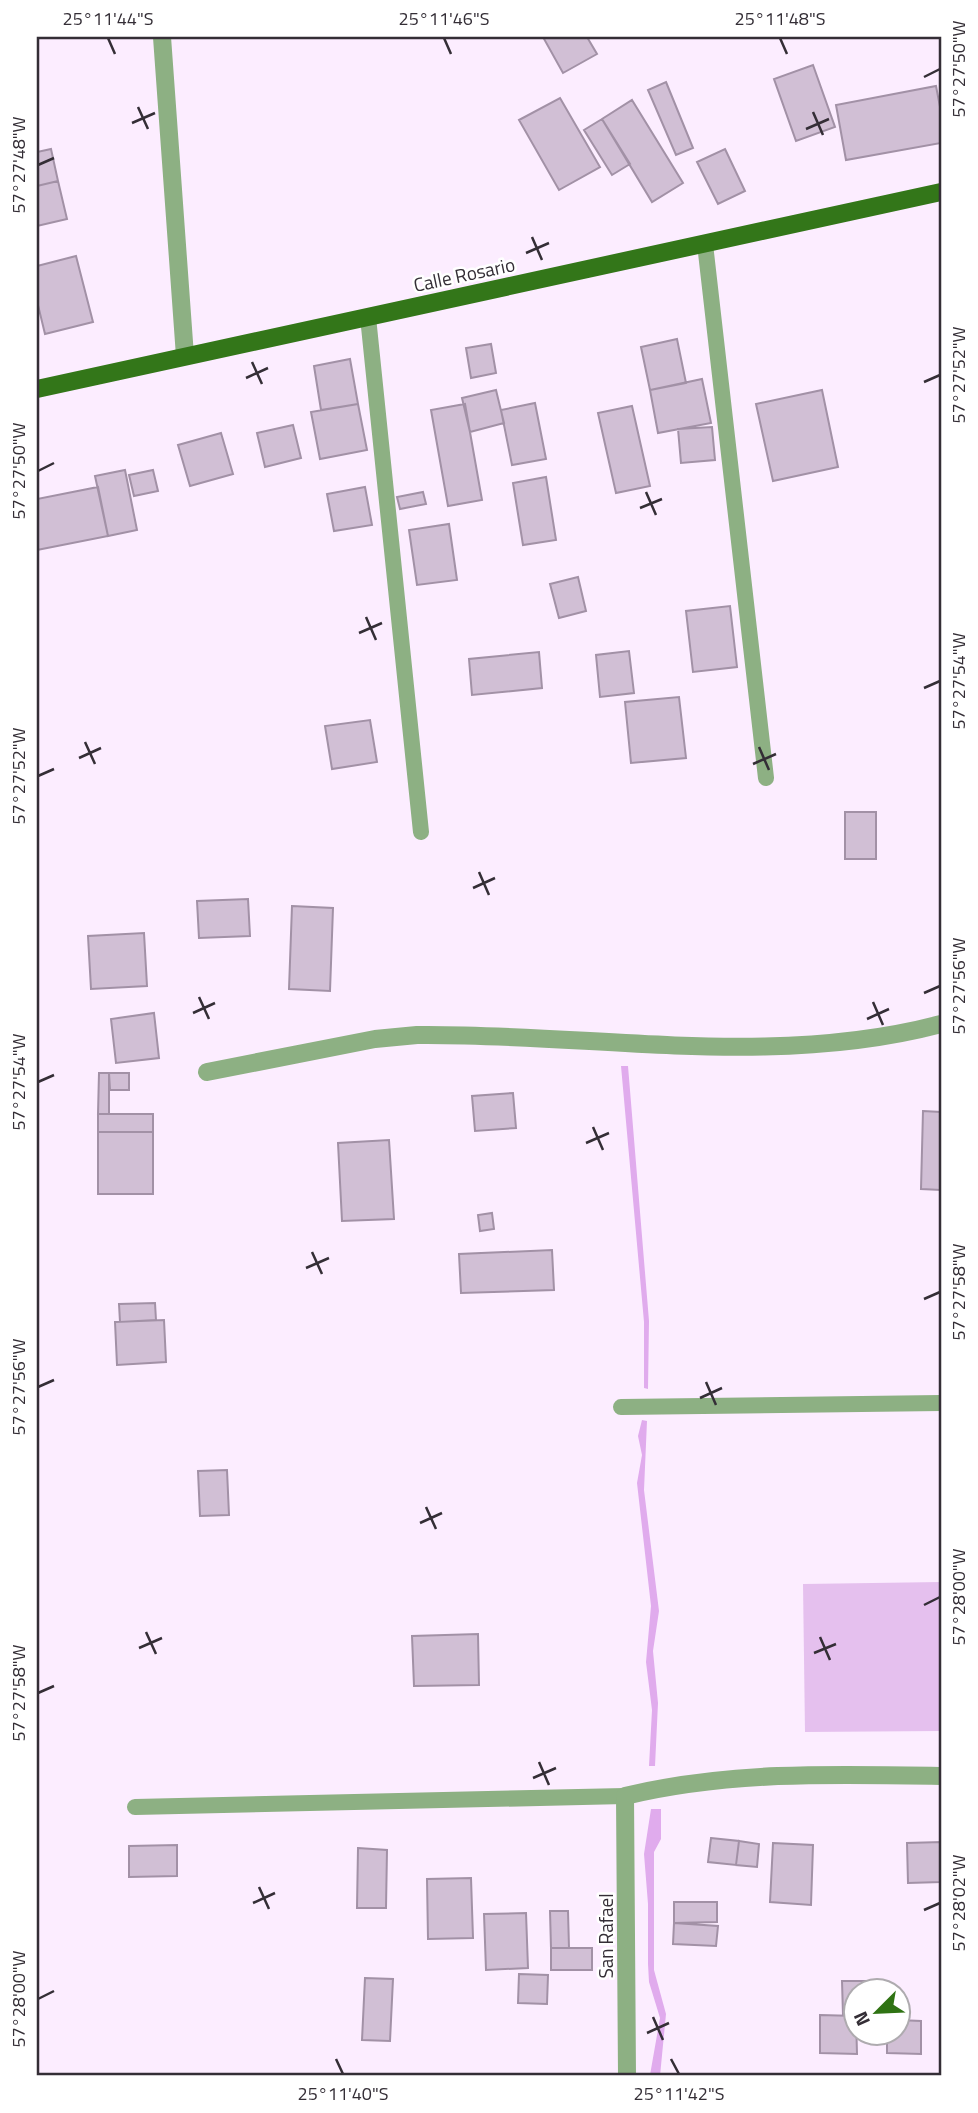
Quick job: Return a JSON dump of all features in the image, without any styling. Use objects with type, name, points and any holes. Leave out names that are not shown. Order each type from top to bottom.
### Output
[{"type":"main road","name":"Calle Rosario","points":[[37,389],[941,191]]},
{"type":"street","points":[[162,37],[185,356]]},
{"type":"street","points":[[207,1072],[375,1039],[418,1035],[780,1047],[855,1042],[894,1036],[941,1024]]},
{"type":"street","points":[[625,1796],[718,1780],[862,1774],[941,1776]]},
{"type":"street","name":"San Rafael","points":[[625,1796],[627,2076]]},
{"type":"lane","points":[[705,244],[766,778]]},
{"type":"lane","points":[[368,317],[421,832]]},
{"type":"lane","points":[[621,1407],[941,1403]]},
{"type":"lane","points":[[135,1807],[625,1796]]},
{"type":"shaded area","points":[[621,1066],[628,1066],[649,1321],[648,1389],[644,1388],[644,1322]]},
{"type":"shaded area","points":[[642,1420],[647,1421],[644,1490],[659,1611],[653,1651],[658,1703],[655,1766],[649,1766],[652,1710],[646,1662],[651,1606],[637,1483],[642,1455],[638,1436]]},
{"type":"shaded area","points":[[941,1582],[941,1731],[805,1732],[803,1584]]},
{"type":"shaded area","points":[[651,1809],[661,1809],[661,1839],[654,1852],[654,1970],[666,2014],[660,2076],[650,2075],[660,2018],[649,1982],[648,1964],[648,1904],[644,1854]]},
{"type":"building","points":[[543,37],[587,37],[597,54],[563,73]]},
{"type":"building","points":[[813,65],[835,127],[796,141],[774,79]]},
{"type":"building","points":[[666,82],[693,148],[676,155],[648,90]]},
{"type":"building","points":[[936,86],[941,112],[941,143],[846,160],[836,105]]},
{"type":"building","points":[[560,98],[600,167],[559,190],[519,120]]},
{"type":"building","points":[[632,100],[683,183],[652,202],[602,119]]},
{"type":"building","points":[[602,119],[630,164],[612,175],[584,130]]},
{"type":"building","points":[[51,149],[58,181],[37,186],[37,152]]},
{"type":"building","points":[[725,149],[745,191],[718,204],[697,162]]},
{"type":"building","points":[[58,181],[67,219],[37,226],[37,186]]},
{"type":"building","points":[[76,256],[93,322],[45,334],[37,301],[37,266]]},
{"type":"building","points":[[677,339],[686,383],[650,390],[641,347]]},
{"type":"building","points":[[491,344],[496,373],[471,378],[466,348]]},
{"type":"building","points":[[350,359],[358,404],[321,410],[314,366]]},
{"type":"building","points":[[702,379],[711,423],[658,433],[650,390]]},
{"type":"building","points":[[496,390],[504,423],[470,432],[462,398]]},
{"type":"building","points":[[822,390],[838,467],[773,481],[756,404]]},
{"type":"building","points":[[535,403],[546,459],[512,465],[501,410]]},
{"type":"building","points":[[358,404],[367,450],[320,459],[311,412]]},
{"type":"building","points":[[465,404],[482,500],[448,506],[431,410]]},
{"type":"building","points":[[632,406],[650,486],[616,493],[598,413]]},
{"type":"building","points":[[293,425],[301,458],[265,467],[257,433]]},
{"type":"building","points":[[712,427],[715,460],[681,463],[678,429]]},
{"type":"building","points":[[221,433],[233,474],[190,486],[178,445]]},
{"type":"building","points":[[125,470],[137,530],[108,536],[95,476]]},
{"type":"building","points":[[153,470],[158,491],[134,496],[129,475]]},
{"type":"building","points":[[546,477],[556,540],[523,545],[513,483]]},
{"type":"building","points":[[98,487],[108,536],[37,550],[37,499]]},
{"type":"building","points":[[365,487],[372,525],[334,531],[327,494]]},
{"type":"building","points":[[423,492],[426,504],[400,509],[397,497]]},
{"type":"building","points":[[449,524],[457,580],[417,585],[409,530]]},
{"type":"building","points":[[578,577],[586,611],[559,618],[550,584]]},
{"type":"building","points":[[730,606],[737,667],[693,672],[686,611]]},
{"type":"building","points":[[629,651],[634,693],[600,697],[596,655]]},
{"type":"building","points":[[539,652],[542,688],[472,695],[469,659]]},
{"type":"building","points":[[679,697],[686,758],[631,763],[625,702]]},
{"type":"building","points":[[370,720],[377,762],[332,769],[325,726]]},
{"type":"building","points":[[845,812],[876,812],[876,859],[845,859]]},
{"type":"building","points":[[248,899],[250,936],[199,938],[197,901]]},
{"type":"building","points":[[292,906],[333,908],[330,991],[289,989]]},
{"type":"building","points":[[144,933],[147,986],[91,989],[88,936]]},
{"type":"building","points":[[154,1013],[159,1058],[116,1063],[111,1019]]},
{"type":"building","points":[[99,1073],[109,1073],[109,1114],[98,1114]]},
{"type":"building","points":[[109,1073],[129,1073],[129,1090],[110,1090]]},
{"type":"building","points":[[513,1093],[516,1128],[475,1131],[472,1096]]},
{"type":"building","points":[[923,1111],[941,1112],[941,1190],[921,1189]]},
{"type":"building","points":[[98,1114],[153,1114],[153,1132],[98,1132]]},
{"type":"building","points":[[98,1132],[153,1132],[153,1194],[98,1194]]},
{"type":"building","points":[[389,1140],[394,1219],[342,1221],[338,1143]]},
{"type":"building","points":[[492,1213],[494,1229],[480,1231],[478,1215]]},
{"type":"building","points":[[552,1250],[554,1290],[461,1293],[459,1254]]},
{"type":"building","points":[[155,1303],[156,1320],[120,1322],[119,1304]]},
{"type":"building","points":[[164,1320],[166,1362],[117,1365],[115,1322]]},
{"type":"building","points":[[227,1470],[229,1515],[200,1516],[198,1471]]},
{"type":"building","points":[[478,1634],[479,1685],[414,1686],[412,1636]]},
{"type":"building","points":[[711,1838],[739,1841],[736,1865],[708,1862]]},
{"type":"building","points":[[739,1841],[759,1844],[757,1867],[736,1865]]},
{"type":"building","points":[[941,1842],[941,1882],[908,1883],[907,1843]]},
{"type":"building","points":[[773,1843],[813,1845],[811,1905],[770,1902]]},
{"type":"building","points":[[177,1845],[177,1876],[129,1877],[129,1846]]},
{"type":"building","points":[[358,1848],[387,1850],[386,1908],[357,1908]]},
{"type":"building","points":[[471,1878],[473,1938],[428,1939],[427,1879]]},
{"type":"building","points":[[674,1902],[717,1902],[717,1922],[674,1923]]},
{"type":"building","points":[[550,1911],[568,1911],[569,1948],[551,1948]]},
{"type":"building","points":[[526,1913],[528,1968],[486,1970],[484,1914]]},
{"type":"building","points":[[674,1923],[718,1926],[716,1946],[673,1944]]},
{"type":"building","points":[[551,1948],[592,1948],[592,1970],[551,1970]]},
{"type":"building","points":[[519,1974],[548,1975],[547,2004],[518,2003]]},
{"type":"building","points":[[365,1978],[393,1979],[390,2041],[362,2040]]},
{"type":"building","points":[[820,2015],[842,2016],[842,2046],[857,2046],[857,2054],[820,2053]]},
{"type":"building","points":[[912,2021],[921,2021],[921,2054],[887,2053],[887,2046],[912,2046]]}]
